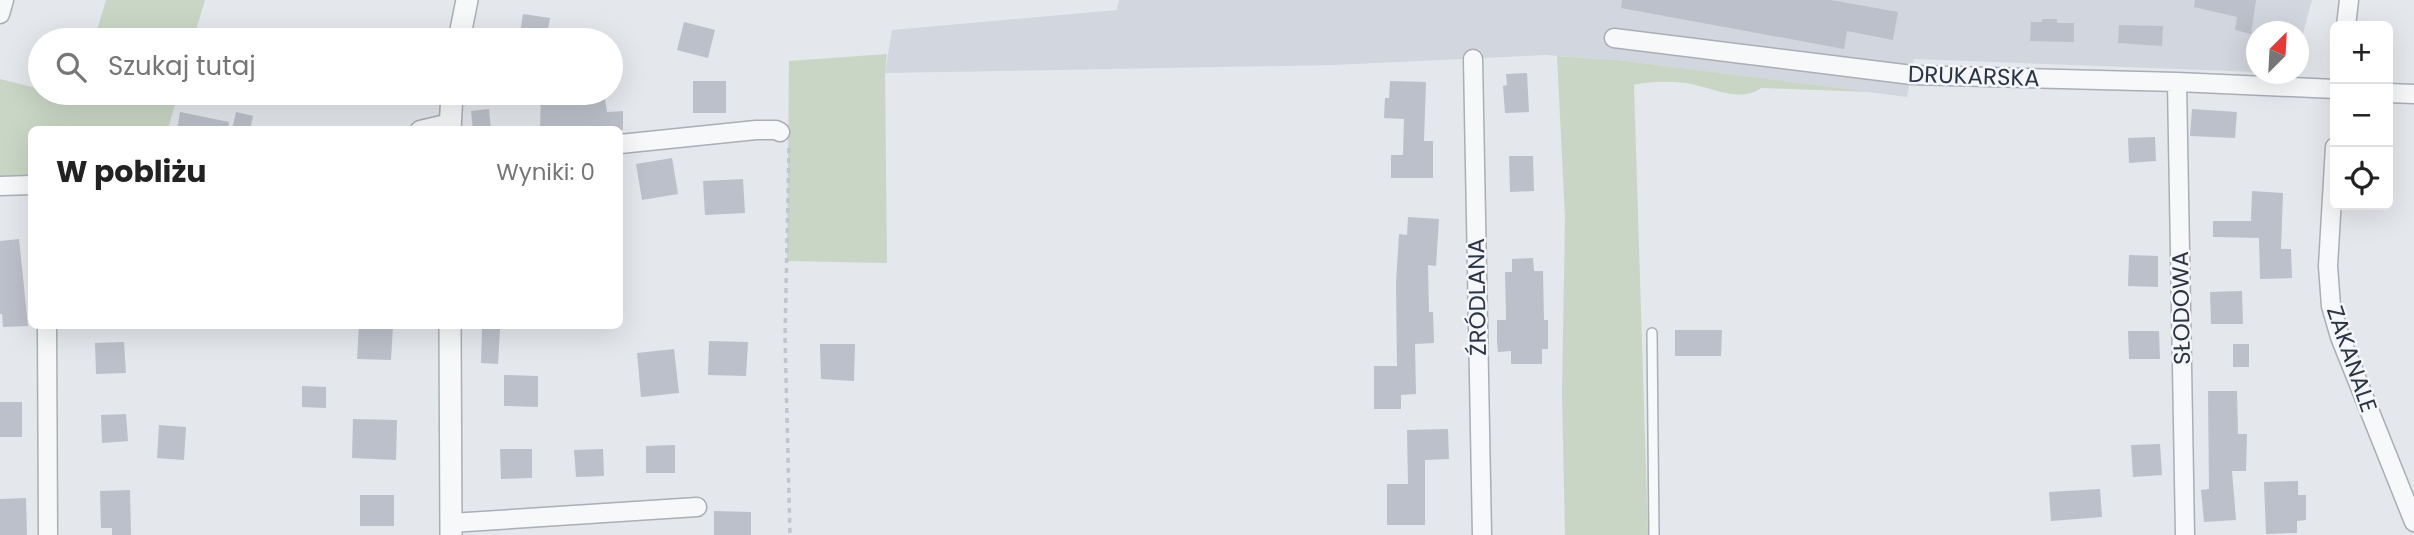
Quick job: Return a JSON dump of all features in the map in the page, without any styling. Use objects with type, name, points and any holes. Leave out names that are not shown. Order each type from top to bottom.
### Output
[{"type":"street","points":[[0,14],[4,0]]},
{"type":"street","points":[[461,28],[467,0]]},
{"type":"street","points":[[2346,21],[2348,0]]},
{"type":"street","name":"DRUKARSKA","points":[[1614,38],[1912,75],[2330,89]]},
{"type":"street","name":"ŹRÓDLANA","points":[[1473,59],[1482,535]]},
{"type":"street","name":"SŁODOWA","points":[[2177,82],[2185,535]]},
{"type":"street","points":[[2393,93],[2414,94]]},
{"type":"street","points":[[450,126],[451,105]]},
{"type":"street","points":[[623,144],[756,130],[780,132]]},
{"type":"street","points":[[0,186],[28,185]]},
{"type":"street","name":"ZAKANALE","points":[[2331,210],[2328,266],[2331,306],[2340,337],[2414,522]]},
{"type":"street","points":[[47,329],[48,535]]},
{"type":"street","points":[[450,329],[450,529],[697,507]]},
{"type":"lane","points":[[1651,332],[1654,535]]},
{"type":"path","points":[[780,132],[789,144],[785,337],[790,535]]},
{"type":"shaded area","points":[[1119,0],[2312,0],[2306,21],[2246,21],[2246,72],[1914,59],[1907,97],[1618,60],[1545,55],[1333,65],[885,73],[892,30],[1117,10]]},
{"type":"green space","points":[[106,0],[205,0],[197,28],[98,28]]},
{"type":"green space","points":[[887,54],[887,263],[787,261],[789,61]]},
{"type":"green space","points":[[1557,56],[1618,60],[1870,92],[1761,88],[1753,93],[1734,94],[1679,82],[1634,85],[1648,535],[1565,535],[1562,393],[1565,218]]},
{"type":"green space","points":[[0,79],[28,86],[28,105],[175,105],[169,126],[28,126],[28,176],[0,179]]},
{"type":"building","points":[[1622,0],[1831,0],[1898,12],[1893,40],[1847,31],[1844,49],[1621,8]]},
{"type":"building","points":[[2195,0],[2256,0],[2253,21],[2246,21],[2246,33],[2235,30],[2237,17],[2194,7]]},
{"type":"building","points":[[523,14],[550,18],[548,28],[521,28]]},
{"type":"building","points":[[2042,19],[2057,19],[2057,23],[2074,23],[2074,42],[2030,41],[2031,22],[2042,22]]},
{"type":"building","points":[[684,22],[715,30],[708,58],[677,50]]},
{"type":"building","points":[[2119,25],[2163,26],[2162,46],[2118,43]]},
{"type":"building","points":[[1527,73],[1529,112],[1505,113],[1503,86],[1507,85],[1506,74]]},
{"type":"building","points":[[693,81],[726,81],[726,113],[693,113]]},
{"type":"building","points":[[1390,81],[1426,82],[1424,141],[1433,141],[1433,178],[1391,178],[1391,155],[1403,155],[1404,119],[1384,118],[1385,98],[1389,98]]},
{"type":"building","points":[[541,105],[606,105],[607,112],[623,111],[623,126],[540,126]]},
{"type":"building","points":[[489,109],[491,126],[473,126],[471,111]]},
{"type":"building","points":[[2192,109],[2237,112],[2235,138],[2190,136]]},
{"type":"building","points":[[180,112],[229,122],[228,126],[178,126]]},
{"type":"building","points":[[236,112],[253,116],[251,126],[233,126]]},
{"type":"building","points":[[2155,137],[2156,161],[2129,163],[2128,138]]},
{"type":"building","points":[[1509,156],[1533,156],[1534,191],[1510,192]]},
{"type":"building","points":[[672,158],[678,194],[642,200],[636,164]]},
{"type":"building","points":[[743,179],[745,213],[705,215],[703,181]]},
{"type":"building","points":[[2252,191],[2283,193],[2281,249],[2291,249],[2292,278],[2260,279],[2259,238],[2213,237],[2213,221],[2251,221]]},
{"type":"building","points":[[1408,217],[1439,219],[1436,266],[1428,265],[1429,312],[1433,312],[1434,343],[1415,344],[1416,394],[1401,395],[1401,409],[1374,409],[1374,366],[1397,366],[1396,283],[1399,234],[1407,235]]},
{"type":"building","points":[[19,239],[28,326],[3,327],[0,314],[0,241]]},
{"type":"building","points":[[2129,255],[2158,256],[2158,287],[2128,286]]},
{"type":"building","points":[[1533,258],[1534,271],[1543,271],[1544,320],[1548,320],[1548,349],[1542,349],[1542,364],[1511,364],[1511,351],[1498,352],[1497,341],[1497,320],[1506,320],[1505,272],[1512,272],[1512,259]]},
{"type":"building","points":[[2242,291],[2243,324],[2211,324],[2210,292]]},
{"type":"building","points":[[359,329],[393,329],[391,360],[357,359]]},
{"type":"building","points":[[482,329],[500,329],[498,364],[481,363]]},
{"type":"building","points":[[1675,330],[1722,330],[1721,356],[1675,356]]},
{"type":"building","points":[[2128,331],[2159,331],[2160,359],[2129,359]]},
{"type":"building","points":[[709,341],[748,342],[746,376],[708,375]]},
{"type":"building","points":[[124,342],[126,373],[96,374],[95,343]]},
{"type":"building","points":[[820,344],[855,344],[854,381],[821,379]]},
{"type":"building","points":[[2233,344],[2249,344],[2249,367],[2233,367]]},
{"type":"building","points":[[674,349],[679,393],[641,397],[637,353]]},
{"type":"building","points":[[504,375],[538,376],[538,407],[504,406]]},
{"type":"building","points":[[302,386],[326,387],[326,408],[302,407]]},
{"type":"building","points":[[2208,391],[2237,391],[2238,434],[2247,434],[2246,471],[2232,471],[2236,520],[2204,522],[2201,490],[2209,489]]},
{"type":"building","points":[[0,402],[22,402],[22,437],[0,437]]},
{"type":"building","points":[[126,414],[128,441],[102,443],[101,415]]},
{"type":"building","points":[[353,419],[397,420],[396,460],[352,458]]},
{"type":"building","points":[[159,425],[186,427],[184,460],[157,458]]},
{"type":"building","points":[[1448,429],[1449,459],[1425,460],[1425,525],[1387,525],[1387,484],[1408,484],[1407,430]]},
{"type":"building","points":[[2160,444],[2162,475],[2133,477],[2131,445]]},
{"type":"building","points":[[675,445],[675,473],[646,473],[646,446]]},
{"type":"building","points":[[500,449],[532,449],[532,478],[501,479]]},
{"type":"building","points":[[603,449],[604,476],[576,477],[574,450]]},
{"type":"building","points":[[2298,481],[2298,495],[2306,495],[2306,520],[2297,521],[2297,533],[2266,534],[2264,482]]},
{"type":"building","points":[[2100,489],[2102,517],[2051,521],[2049,492]]},
{"type":"building","points":[[130,490],[131,535],[112,535],[112,528],[101,528],[100,491]]},
{"type":"building","points":[[360,495],[394,495],[394,526],[360,526]]},
{"type":"building","points":[[26,498],[27,535],[0,535],[0,499]]},
{"type":"building","points":[[714,511],[751,512],[751,535],[714,535]]}]
